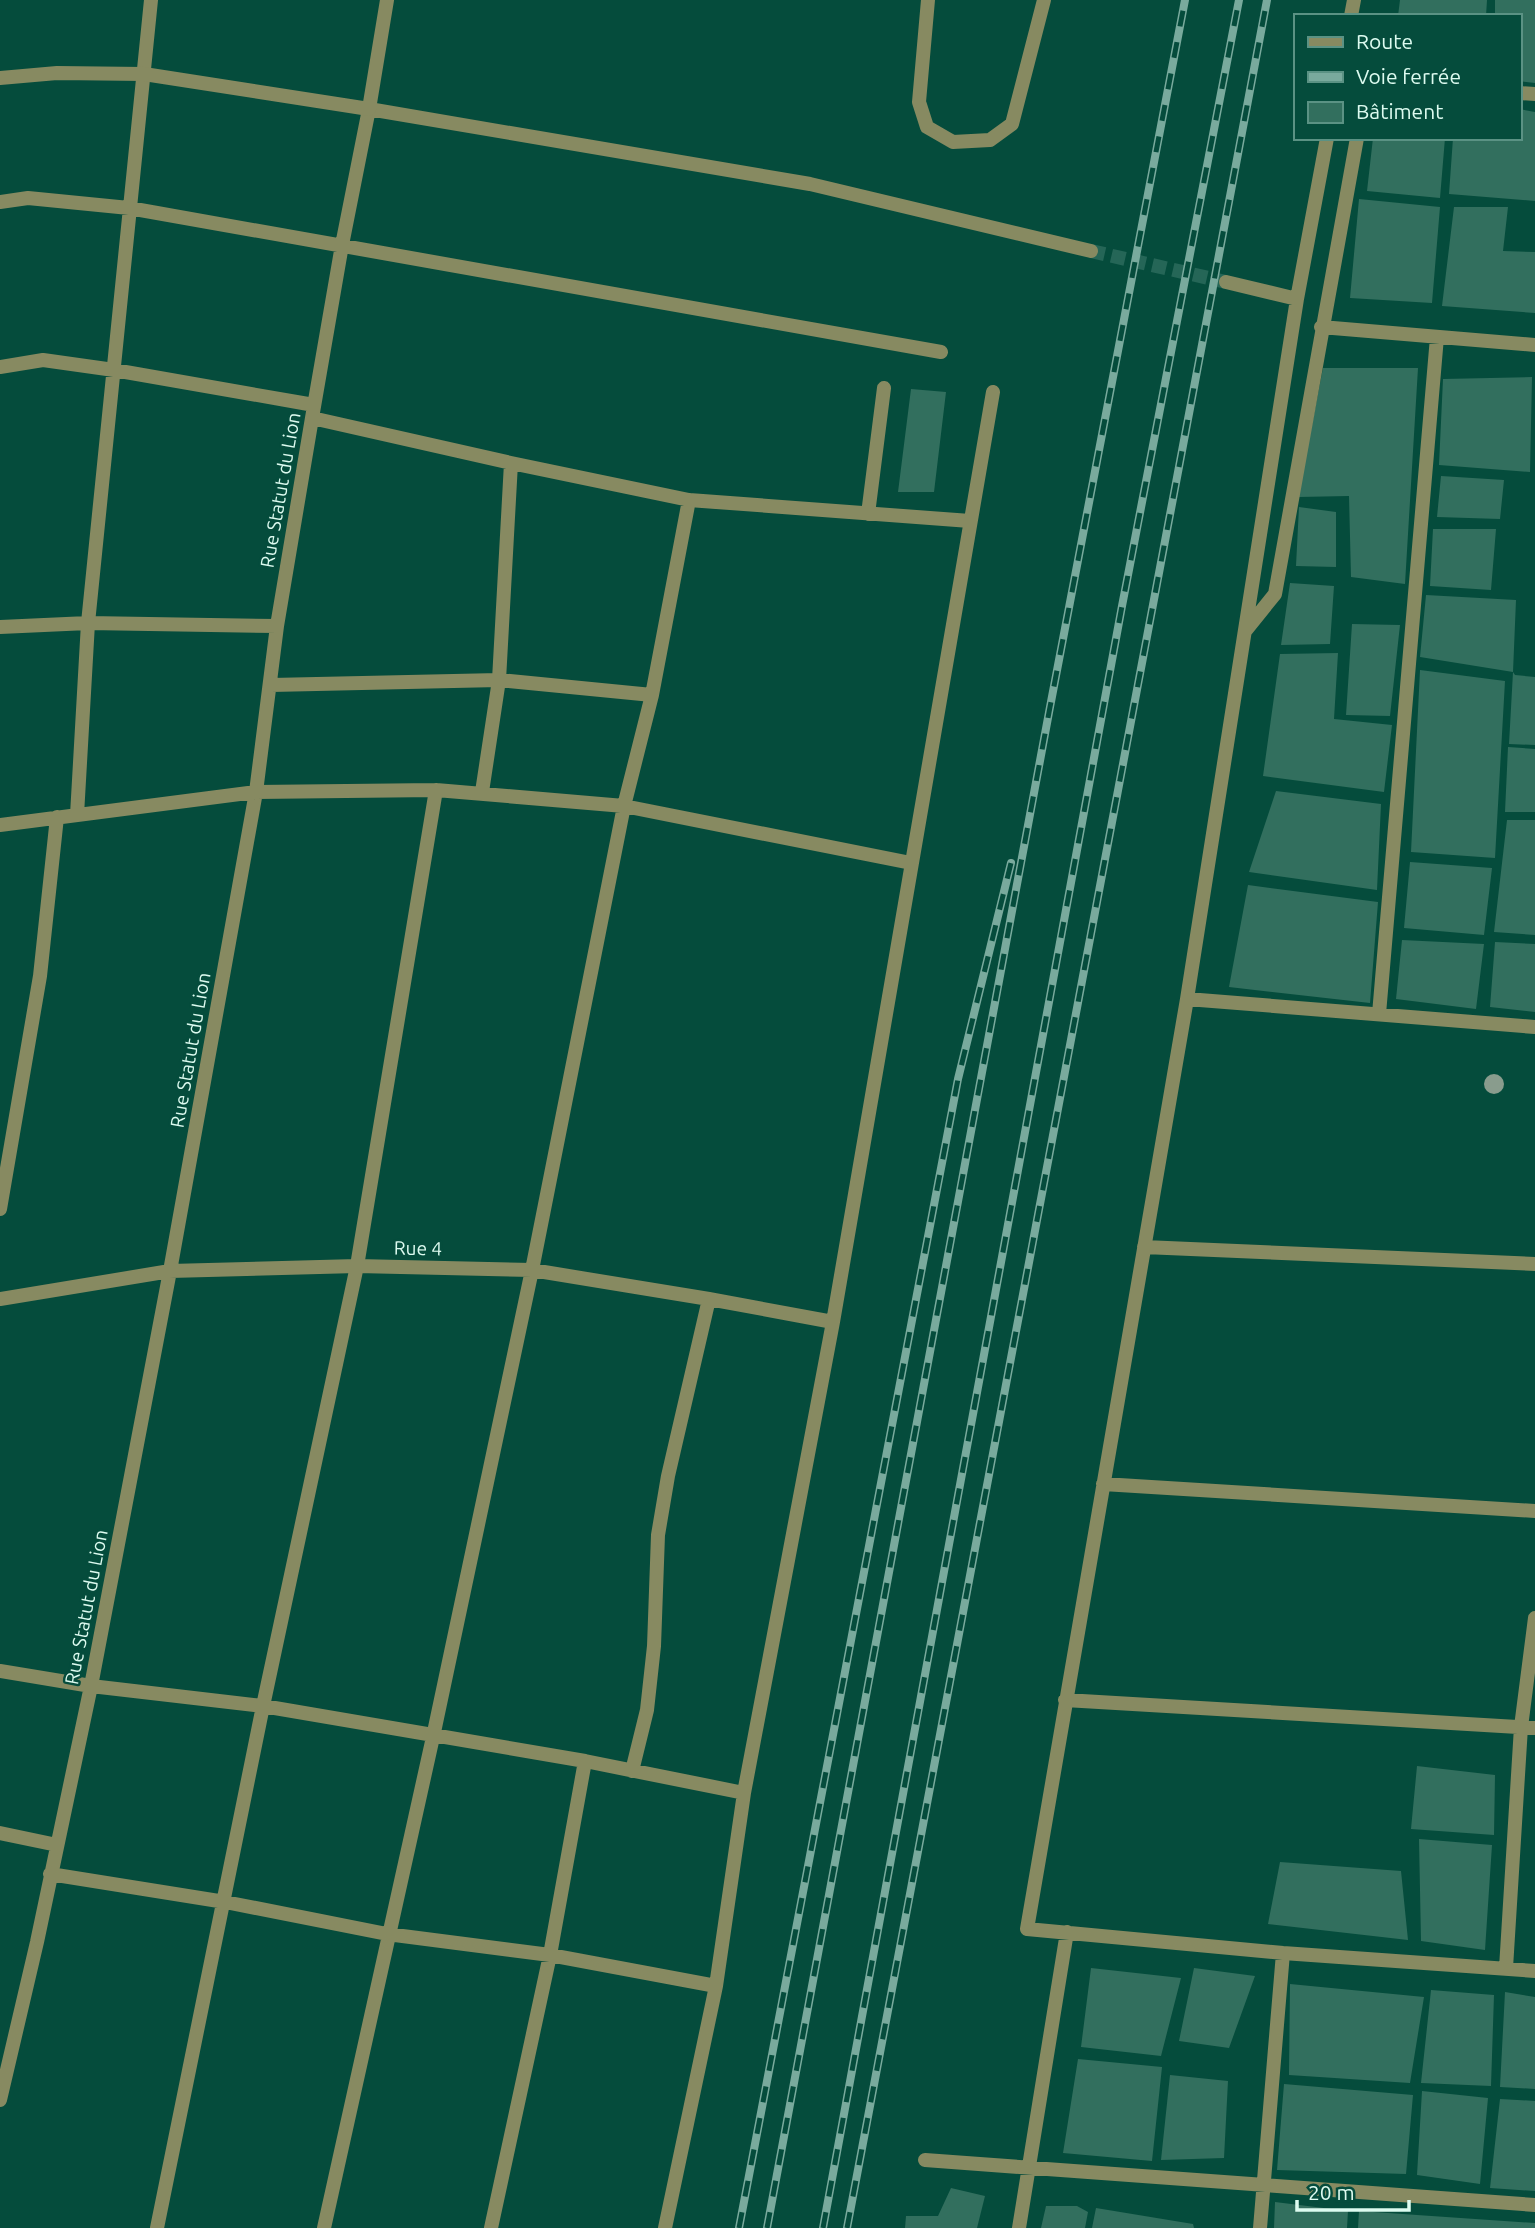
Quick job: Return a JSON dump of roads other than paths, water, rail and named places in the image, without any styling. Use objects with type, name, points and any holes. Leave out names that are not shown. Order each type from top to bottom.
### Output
[{"type":"street","points":[[77,815],[88,623],[151,0]]},
{"type":"street","name":"Rue Statut du Lion","points":[[0,2101],[4,2064],[57,1845],[91,1686],[170,1271],[256,792],[277,626],[387,0]]},
{"type":"street","points":[[928,0],[919,102],[927,127],[953,142],[990,140],[1012,124],[1044,0]]},
{"type":"street","points":[[0,78],[57,73],[144,74],[369,109],[810,184],[1091,251]]},
{"type":"street","points":[[1327,140],[1297,299],[1187,999],[1027,1929],[1283,1953],[1535,1971]]},
{"type":"street","points":[[1245,631],[1275,594],[1357,140]]},
{"type":"street","points":[[0,202],[28,198],[129,208],[941,352]]},
{"type":"street","points":[[1226,282],[1297,299]]},
{"type":"street","points":[[1321,327],[1535,345]]},
{"type":"street","points":[[1379,1014],[1437,337]]},
{"type":"street","points":[[0,367],[43,360],[114,370],[313,412],[511,463],[689,500],[970,521]]},
{"type":"street","points":[[868,514],[884,388]]},
{"type":"street","points":[[665,2228],[716,1986],[744,1793],[833,1322],[993,392]]},
{"type":"street","points":[[482,792],[499,680],[511,463]]},
{"type":"street","points":[[324,2228],[387,1934],[433,1737],[532,1270],[624,806],[652,695],[689,500]]},
{"type":"street","points":[[0,627],[88,623],[277,626]]},
{"type":"street","points":[[271,685],[499,680],[652,695]]},
{"type":"street","points":[[0,825],[256,792],[436,789],[624,806],[911,863]]},
{"type":"street","points":[[157,2228],[225,1902],[262,1706],[357,1266],[436,789]]},
{"type":"street","points":[[0,1209],[40,976],[57,817]]},
{"type":"street","points":[[1187,999],[1535,1027]]},
{"type":"street","points":[[1143,1247],[1535,1264]]},
{"type":"street","name":"Rue 4","points":[[0,1299],[170,1271],[357,1266],[532,1270],[709,1298],[833,1322]]},
{"type":"street","points":[[632,1772],[647,1710],[654,1646],[660,1524],[668,1476],[709,1298]]},
{"type":"street","points":[[1103,1484],[1535,1511]]},
{"type":"street","points":[[1506,1968],[1528,1728],[1535,1618]]},
{"type":"street","points":[[0,1671],[91,1686],[262,1706],[585,1761],[744,1793]]},
{"type":"street","points":[[1065,1700],[1528,1728]]},
{"type":"street","points":[[491,2228],[550,1955],[585,1761]]},
{"type":"street","points":[[0,1833],[57,1845]]},
{"type":"street","points":[[50,1874],[225,1902],[387,1934],[550,1955],[716,1986]]},
{"type":"street","points":[[1018,2228],[1067,1932]]},
{"type":"street","points":[[1261,2228],[1283,1953]]},
{"type":"street","points":[[925,2160],[1535,2205]]},
{"type":"tunnel","points":[[1091,251],[1226,282]]},
{"type":"railway","points":[[767,2228],[1050,707],[1185,0]]},
{"type":"railway","points":[[823,2228],[1122,606],[1239,0]]},
{"type":"railway","points":[[847,2228],[1267,0]]},
{"type":"railway","points":[[739,2228],[958,1079],[1011,863]]}]
